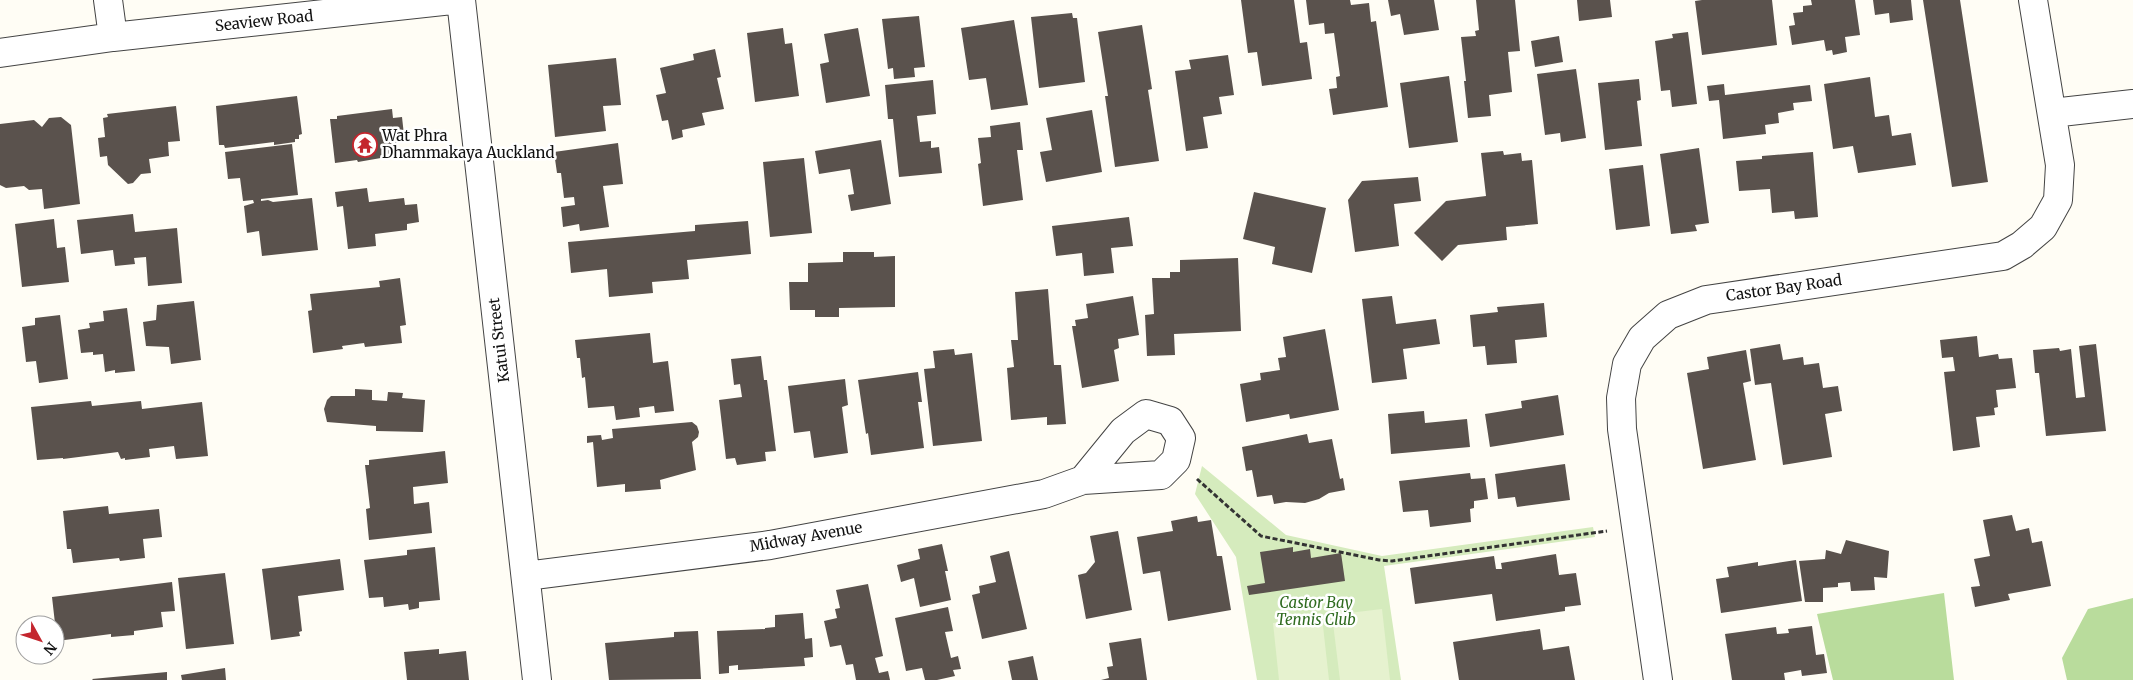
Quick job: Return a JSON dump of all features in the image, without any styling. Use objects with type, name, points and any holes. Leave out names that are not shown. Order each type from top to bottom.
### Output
[{"type":"street","points":[[108,0],[114,37]]},
{"type":"street","name":"Seaview Road","points":[[0,53],[114,37],[452,0]]},
{"type":"street","name":"Katui Street","points":[[460,0],[526,576],[536,680]]},
{"type":"street","name":"Castor Bay Road","points":[[1658,680],[1622,429],[1621,398],[1627,364],[1642,338],[1668,315],[1706,300],[2004,256],[2022,245],[2043,228],[2058,200],[2060,165],[2033,0]]},
{"type":"street","points":[[2052,113],[2133,104]]},
{"type":"street","points":[[1083,480],[1123,431],[1146,414],[1170,421],[1181,438],[1176,460]]},
{"type":"street","name":"Midway Avenue","points":[[526,576],[770,545],[1044,494],[1083,480],[1161,475],[1176,460]]},
{"type":"path","points":[[1176,460],[1262,536],[1379,560],[1392,561],[1636,528]]},
{"type":"green space","name":"Castor Bay Tennis Club","points":[[1202,466],[1286,535],[1382,556],[1593,527],[1595,537],[1384,566],[1401,680],[1257,680],[1236,557],[1195,494]]},
{"type":"green space","points":[[1944,593],[1954,680],[1833,680],[1817,614]]},
{"type":"green space","points":[[2133,598],[2133,680],[2067,680],[2062,658],[2088,609]]},
{"type":"green space","points":[[1382,609],[1390,680],[1340,680],[1332,615]]},
{"type":"green space","points":[[1322,617],[1329,680],[1279,680],[1273,623]]},
{"type":"building","points":[[1241,0],[1294,0],[1300,43],[1307,42],[1312,79],[1262,86],[1257,52],[1248,53]]},
{"type":"building","points":[[1306,0],[1350,0],[1351,5],[1369,3],[1371,22],[1376,21],[1388,107],[1333,115],[1329,89],[1337,88],[1336,77],[1340,76],[1334,33],[1325,34],[1324,23],[1309,25]]},
{"type":"building","points":[[1388,0],[1434,0],[1439,30],[1404,35],[1400,14],[1391,16]]},
{"type":"building","points":[[1476,0],[1515,0],[1520,51],[1508,52],[1512,92],[1489,95],[1491,116],[1468,118],[1461,37],[1476,36],[1475,31],[1479,30]]},
{"type":"building","points":[[1577,0],[1610,0],[1612,17],[1579,21]]},
{"type":"building","points":[[1772,0],[1777,45],[1702,55],[1695,1]]},
{"type":"building","points":[[1811,0],[1855,0],[1860,35],[1845,37],[1847,52],[1833,55],[1832,50],[1826,51],[1824,40],[1792,45],[1789,26],[1795,25],[1793,13],[1803,12],[1803,6],[1812,5]]},
{"type":"building","points":[[1873,0],[1911,0],[1913,20],[1890,23],[1889,13],[1875,15]]},
{"type":"building","points":[[1923,0],[1960,0],[1988,182],[1952,187]]},
{"type":"building","points":[[1072,13],[1073,18],[1077,18],[1085,82],[1039,88],[1031,17]]},
{"type":"building","points":[[919,16],[925,67],[914,68],[915,77],[894,79],[893,68],[888,69],[882,19]]},
{"type":"building","points":[[1014,20],[1028,105],[991,110],[986,78],[969,80],[961,28]]},
{"type":"building","points":[[1142,25],[1152,89],[1148,90],[1159,161],[1115,167],[1105,96],[1108,96],[1098,32]]},
{"type":"building","points":[[783,28],[785,44],[792,43],[799,96],[755,102],[747,33]]},
{"type":"building","points":[[858,28],[870,96],[826,103],[820,64],[829,62],[824,34]]},
{"type":"building","points":[[1688,32],[1697,104],[1672,107],[1670,90],[1661,91],[1655,41],[1673,38],[1672,34]]},
{"type":"building","points":[[1559,36],[1563,62],[1535,67],[1531,41]]},
{"type":"building","points":[[715,49],[721,77],[717,78],[724,109],[702,113],[705,125],[682,130],[683,137],[672,140],[668,120],[662,121],[656,95],[666,93],[660,68],[694,60],[693,54]]},
{"type":"building","points":[[1228,55],[1234,95],[1219,97],[1222,114],[1203,117],[1208,148],[1186,151],[1175,71],[1191,69],[1189,60]]},
{"type":"building","points":[[616,58],[621,105],[603,106],[606,131],[555,137],[548,65]]},
{"type":"building","points":[[1576,69],[1586,138],[1561,142],[1560,133],[1545,135],[1537,74]]},
{"type":"building","points":[[1449,76],[1458,142],[1409,148],[1400,83]]},
{"type":"building","points":[[1870,77],[1875,117],[1889,115],[1892,136],[1911,133],[1916,165],[1858,173],[1853,146],[1833,149],[1824,84]]},
{"type":"building","points":[[1639,79],[1641,100],[1637,101],[1642,146],[1605,150],[1598,83]]},
{"type":"building","points":[[933,80],[936,114],[917,116],[920,142],[931,141],[931,148],[939,147],[942,173],[899,177],[893,119],[888,119],[885,85]]},
{"type":"building","points":[[1724,84],[1725,95],[1810,85],[1812,101],[1793,103],[1794,110],[1778,113],[1779,123],[1765,125],[1766,134],[1723,139],[1719,100],[1709,101],[1707,86]]},
{"type":"building","points":[[297,96],[302,134],[299,135],[299,139],[295,139],[295,142],[274,145],[274,142],[225,148],[224,145],[219,145],[216,106]]},
{"type":"building","points":[[176,106],[180,141],[168,142],[169,156],[149,159],[151,173],[141,174],[133,183],[128,184],[108,165],[107,156],[100,157],[98,138],[105,137],[103,118],[108,117],[107,114]]},
{"type":"building","name":"Wat Phra Dhammakaya Auckland","points":[[392,109],[393,118],[402,117],[404,135],[396,135],[398,155],[358,162],[357,160],[335,163],[330,119],[337,119],[337,116]]},
{"type":"building","points":[[1092,110],[1102,172],[1046,182],[1040,152],[1052,150],[1046,118]]},
{"type":"building","points":[[61,117],[71,125],[80,204],[44,209],[42,189],[29,190],[24,186],[6,188],[0,185],[0,124],[34,120],[42,127],[49,118]]},
{"type":"building","points":[[1020,122],[1023,150],[1017,150],[1023,200],[983,206],[978,164],[981,163],[978,138],[991,137],[990,126]]},
{"type":"building","points":[[881,140],[891,204],[851,211],[848,195],[854,194],[850,169],[819,174],[815,151]]},
{"type":"building","points":[[618,143],[623,184],[603,186],[609,227],[580,231],[579,224],[563,227],[561,207],[575,205],[574,197],[564,198],[561,173],[557,173],[554,152]]},
{"type":"building","points":[[292,144],[298,195],[261,199],[261,201],[268,200],[273,202],[312,198],[318,250],[262,256],[259,231],[247,233],[244,206],[254,203],[253,200],[243,201],[240,178],[228,179],[225,152]]},
{"type":"building","points":[[1699,148],[1709,223],[1695,225],[1697,231],[1671,234],[1660,154]]},
{"type":"building","points":[[1503,151],[1504,155],[1521,153],[1522,161],[1532,160],[1538,224],[1506,227],[1507,240],[1458,245],[1442,261],[1414,233],[1446,201],[1486,196],[1481,153]]},
{"type":"building","points":[[1813,152],[1818,217],[1795,219],[1794,211],[1772,213],[1770,189],[1739,191],[1736,161],[1762,159],[1762,156]]},
{"type":"building","points":[[804,158],[812,233],[770,237],[763,162]]},
{"type":"building","points":[[1643,165],[1650,226],[1616,230],[1609,169]]},
{"type":"building","points":[[1418,177],[1421,201],[1394,204],[1399,246],[1355,252],[1348,200],[1362,181]]},
{"type":"building","points":[[367,188],[369,202],[404,198],[405,205],[417,204],[419,222],[407,224],[407,230],[375,234],[376,246],[348,249],[343,206],[337,207],[335,192]]},
{"type":"building","points":[[1254,192],[1326,208],[1312,273],[1272,264],[1275,247],[1243,239]]},
{"type":"building","points":[[133,214],[135,232],[177,228],[182,283],[148,286],[146,257],[134,258],[135,264],[115,266],[113,250],[81,254],[77,220]]},
{"type":"building","points":[[1129,217],[1133,246],[1111,248],[1114,273],[1084,276],[1082,253],[1056,256],[1052,226]]},
{"type":"building","points":[[54,219],[57,248],[65,247],[69,282],[22,287],[15,224]]},
{"type":"building","points":[[748,221],[751,254],[687,260],[689,279],[652,282],[653,293],[609,297],[607,269],[571,273],[568,242],[695,231],[695,225]]},
{"type":"building","points":[[843,252],[874,252],[874,257],[895,256],[895,307],[839,308],[839,317],[815,317],[815,310],[790,310],[789,282],[808,282],[808,263],[843,262]]},
{"type":"building","points":[[1238,258],[1241,331],[1174,334],[1175,355],[1147,356],[1145,315],[1154,314],[1152,278],[1170,278],[1170,272],[1180,272],[1180,260]]},
{"type":"building","points":[[400,278],[406,325],[400,326],[402,343],[365,347],[364,343],[342,346],[343,349],[313,353],[308,311],[312,310],[310,294],[380,287],[379,281]]},
{"type":"building","points":[[1048,289],[1054,365],[1061,365],[1066,424],[1047,425],[1047,417],[1011,420],[1007,368],[1014,367],[1011,340],[1018,340],[1015,292]]},
{"type":"building","points":[[1133,296],[1139,335],[1118,339],[1119,348],[1114,350],[1119,381],[1082,388],[1072,326],[1076,326],[1075,320],[1088,318],[1086,304]]},
{"type":"building","points":[[1392,296],[1396,324],[1436,319],[1440,344],[1403,349],[1407,379],[1372,383],[1362,299]]},
{"type":"building","points":[[194,301],[201,360],[171,364],[169,347],[146,346],[143,322],[156,320],[157,305]]},
{"type":"building","points":[[1544,303],[1547,337],[1515,340],[1517,363],[1487,365],[1485,346],[1473,347],[1470,315],[1498,312],[1497,307]]},
{"type":"building","points":[[127,308],[135,371],[115,373],[115,370],[105,372],[103,354],[93,355],[93,352],[81,353],[78,330],[90,328],[89,323],[104,321],[103,311]]},
{"type":"building","points":[[60,315],[68,379],[39,383],[36,361],[26,362],[22,327],[35,325],[35,318]]},
{"type":"building","points":[[1325,329],[1339,410],[1290,419],[1289,414],[1246,422],[1240,384],[1261,380],[1260,373],[1280,370],[1278,358],[1286,357],[1283,337]]},
{"type":"building","points":[[650,333],[653,363],[668,361],[674,411],[655,413],[654,406],[639,408],[640,417],[616,420],[614,406],[588,408],[585,377],[582,378],[580,358],[577,358],[575,340]]},
{"type":"building","points":[[1977,336],[1979,357],[1998,354],[1999,359],[2012,358],[2016,388],[1996,390],[1998,407],[1994,408],[1995,415],[1976,417],[1980,447],[1953,451],[1944,372],[1955,371],[1953,357],[1942,358],[1940,340]]},
{"type":"building","points":[[1780,344],[1783,360],[1803,357],[1804,365],[1819,363],[1823,388],[1838,386],[1842,411],[1825,414],[1832,457],[1783,465],[1771,383],[1755,385],[1750,349]]},
{"type":"building","points":[[2096,344],[2106,431],[2046,436],[2039,373],[2035,373],[2033,350],[2059,348],[2060,351],[2071,349],[2076,398],[2085,397],[2079,346]]},
{"type":"building","points":[[954,349],[955,355],[972,353],[982,441],[933,446],[924,369],[935,368],[933,351]]},
{"type":"building","points":[[1746,350],[1751,381],[1743,383],[1756,460],[1703,469],[1687,373],[1709,369],[1707,357]]},
{"type":"building","points":[[761,356],[764,380],[767,380],[776,451],[765,452],[766,461],[737,465],[735,458],[726,459],[719,400],[742,397],[740,384],[734,385],[731,359]]},
{"type":"building","points":[[918,372],[922,402],[918,402],[924,448],[871,455],[858,380]]},
{"type":"building","points":[[845,379],[848,405],[842,407],[848,453],[814,458],[810,431],[794,433],[788,386]]},
{"type":"building","points":[[355,389],[372,390],[372,400],[387,401],[388,392],[403,393],[402,398],[425,400],[423,432],[376,431],[376,426],[327,422],[324,409],[327,400],[331,396],[355,396]]},
{"type":"building","points":[[1558,395],[1564,435],[1490,447],[1485,414],[1522,408],[1521,401]]},
{"type":"building","points":[[91,401],[92,406],[141,401],[142,409],[202,402],[208,456],[176,459],[174,446],[149,449],[150,457],[125,460],[125,458],[121,459],[118,452],[63,459],[37,460],[31,407]]},
{"type":"building","points":[[1424,411],[1425,423],[1467,419],[1470,447],[1391,454],[1388,414]]},
{"type":"building","points":[[692,422],[697,426],[699,432],[698,437],[692,442],[696,470],[660,480],[661,489],[625,492],[625,484],[597,487],[593,442],[587,443],[587,436],[601,435],[602,440],[613,438],[612,429]]},
{"type":"building","points":[[1307,434],[1309,443],[1332,439],[1340,479],[1343,478],[1345,490],[1329,493],[1319,499],[1305,503],[1286,502],[1274,504],[1272,495],[1257,497],[1252,470],[1246,471],[1242,447]]},
{"type":"building","points":[[445,451],[448,483],[413,487],[414,504],[429,502],[432,533],[369,540],[366,509],[370,508],[365,465],[369,465],[369,460]]},
{"type":"building","points":[[1565,464],[1570,500],[1517,507],[1515,497],[1498,499],[1495,474]]},
{"type":"building","points":[[1470,473],[1471,479],[1485,478],[1488,499],[1474,501],[1474,508],[1470,509],[1471,522],[1430,527],[1428,510],[1403,512],[1399,481]]},
{"type":"building","points":[[108,506],[109,514],[159,509],[162,537],[143,539],[145,558],[120,561],[119,558],[73,563],[71,549],[67,549],[63,511]]},
{"type":"building","points":[[2012,515],[2016,531],[2029,528],[2032,543],[2042,541],[2051,586],[2008,594],[2010,600],[1975,607],[1971,587],[1980,586],[1974,559],[1990,556],[1983,520]]},
{"type":"building","points":[[1197,516],[1198,522],[1211,520],[1217,556],[1222,556],[1231,610],[1168,621],[1160,571],[1143,574],[1137,537],[1173,531],[1171,521]]},
{"type":"building","points":[[1118,531],[1132,610],[1086,619],[1078,575],[1086,573],[1095,562],[1090,536]]},
{"type":"building","points":[[1846,540],[1889,551],[1887,578],[1874,577],[1875,590],[1851,591],[1850,582],[1838,583],[1838,587],[1823,588],[1823,602],[1805,602],[1799,561],[1825,559],[1826,550],[1841,554]]},
{"type":"building","points":[[942,544],[948,571],[945,571],[951,600],[920,607],[914,578],[901,582],[897,565],[920,559],[918,549]]},
{"type":"building","points":[[435,547],[440,600],[419,602],[419,608],[409,610],[408,604],[384,607],[383,597],[369,598],[364,560],[407,555],[407,550]]},
{"type":"building","points":[[1293,547],[1293,552],[1310,549],[1311,558],[1341,553],[1345,581],[1249,595],[1247,586],[1265,583],[1260,552]]},
{"type":"building","points":[[1009,551],[1027,629],[982,639],[972,595],[980,593],[979,586],[996,582],[990,556]]},
{"type":"building","points":[[1556,554],[1559,575],[1576,573],[1581,605],[1565,607],[1565,611],[1496,621],[1492,594],[1415,604],[1410,568],[1494,556],[1496,569],[1502,569],[1501,563]]},
{"type":"building","points":[[340,559],[344,590],[298,596],[302,631],[299,632],[300,636],[271,640],[262,569]]},
{"type":"building","points":[[1796,560],[1802,601],[1721,613],[1716,579],[1729,577],[1727,567],[1758,562],[1758,566]]},
{"type":"building","points":[[225,573],[234,644],[186,649],[178,578]]},
{"type":"building","points":[[172,582],[175,611],[161,612],[163,627],[134,631],[134,635],[111,637],[111,634],[65,640],[65,615],[54,615],[52,597]]},
{"type":"building","points":[[868,584],[883,656],[875,658],[879,673],[888,671],[890,680],[856,680],[853,664],[846,665],[841,645],[830,647],[824,621],[837,618],[835,609],[840,608],[836,590]]},
{"type":"building","points":[[948,607],[953,631],[945,632],[951,658],[958,656],[961,669],[953,670],[955,676],[937,680],[925,680],[922,668],[906,671],[895,618]]},
{"type":"building","points":[[803,613],[805,639],[812,638],[813,657],[804,658],[805,666],[738,670],[738,665],[729,666],[729,673],[719,674],[717,631],[775,627],[775,615]]},
{"type":"building","points":[[1812,626],[1816,655],[1824,654],[1827,673],[1802,676],[1801,670],[1784,673],[1785,680],[1732,680],[1725,634],[1776,627],[1777,634],[1789,633],[1788,629]]},
{"type":"building","points":[[1540,629],[1543,650],[1569,646],[1575,680],[1459,680],[1453,642]]},
{"type":"building","points":[[698,631],[701,679],[609,680],[605,643],[674,637],[674,632]]},
{"type":"building","points":[[1141,638],[1147,680],[1101,680],[1109,678],[1107,667],[1113,666],[1109,643]]},
{"type":"building","points":[[439,649],[439,654],[466,651],[469,680],[407,680],[404,652]]},
{"type":"building","points":[[1033,656],[1038,680],[1012,680],[1008,661]]},
{"type":"building","points":[[225,668],[226,680],[182,680],[181,675]]},
{"type":"building","points":[[167,672],[167,680],[92,679]]},
{"type":"place","name":"Wat Phra Dhammakaya Auckland","points":[[365,145]]}]
